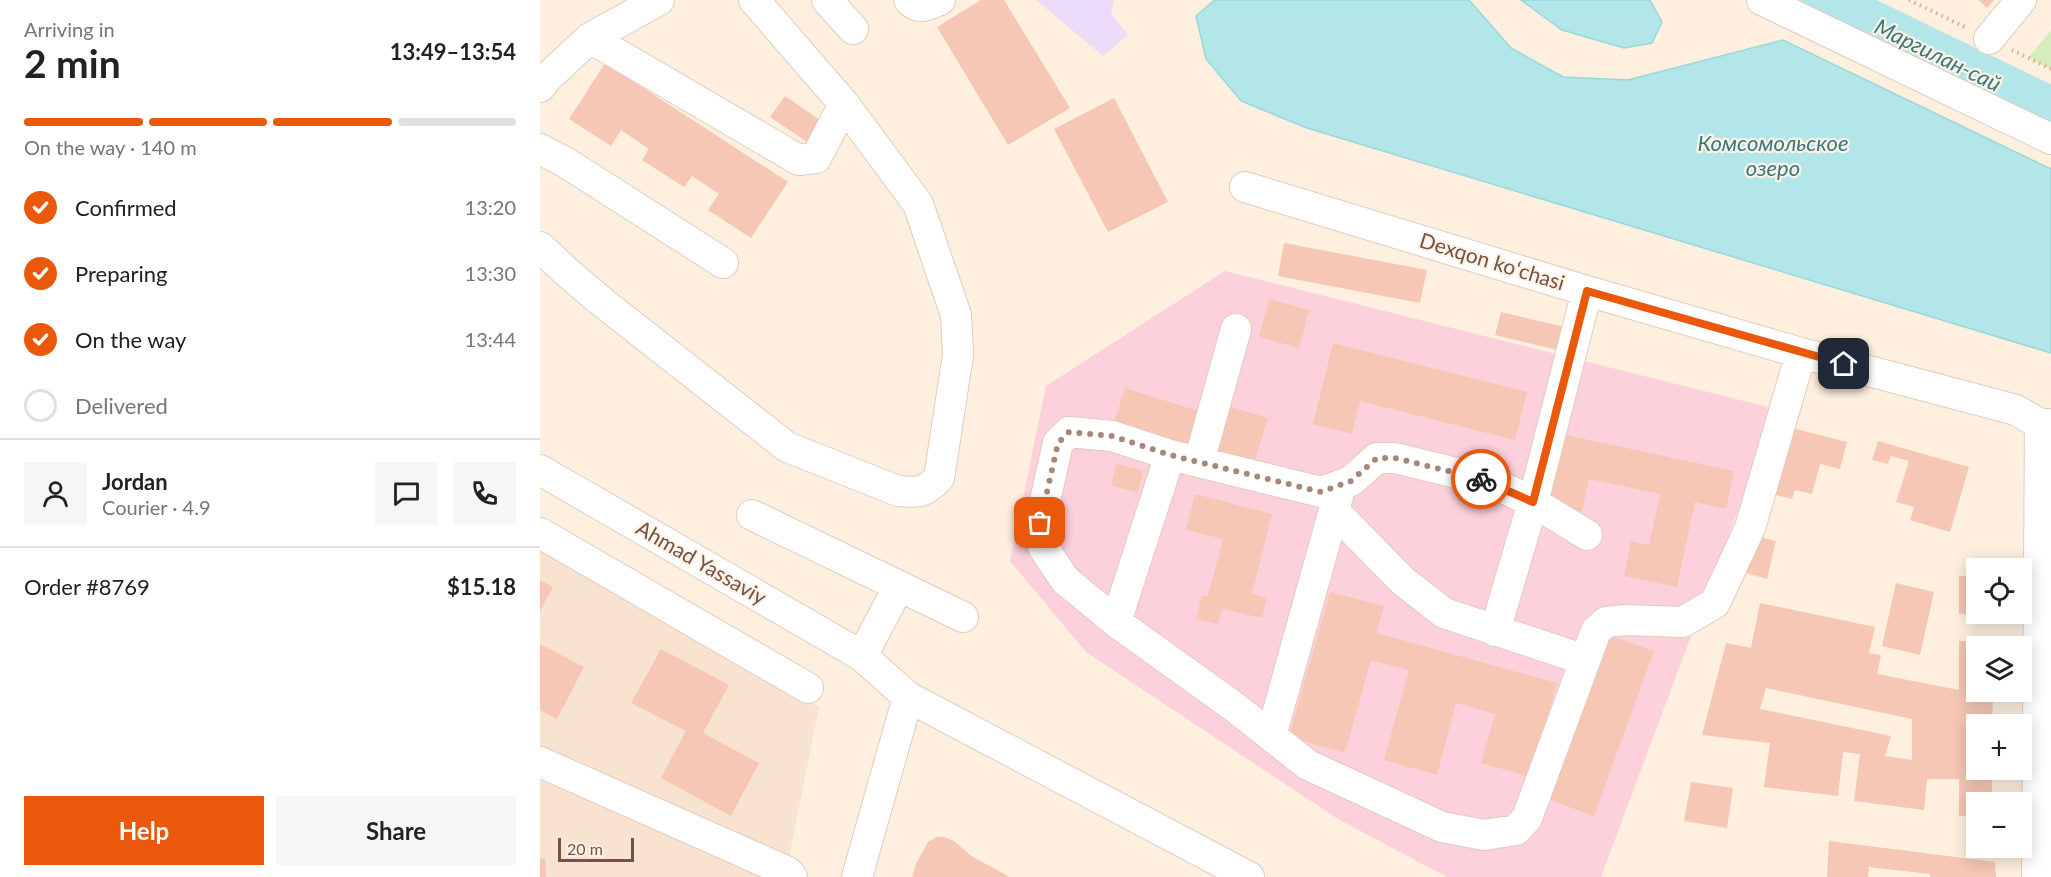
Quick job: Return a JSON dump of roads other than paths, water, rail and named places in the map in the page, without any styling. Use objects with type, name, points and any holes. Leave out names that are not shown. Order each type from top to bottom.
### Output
[{"type":"street","points":[[540,87],[590,38],[659,0]]},
{"type":"street","points":[[540,247],[602,302],[787,447],[898,491],[916,493],[927,490],[939,478],[958,355],[956,315],[918,204],[844,104],[754,0]]},
{"type":"street","points":[[827,0],[853,29]]},
{"type":"street","points":[[909,0],[914,6],[922,8],[940,0]]},
{"type":"street","points":[[1762,0],[2051,139]]},
{"type":"street","points":[[1989,39],[2021,0]]},
{"type":"street","points":[[590,38],[799,160],[816,158],[844,104]]},
{"type":"street","points":[[540,149],[565,162],[723,263]]},
{"type":"street","name":"Dexqon koʻchasi","points":[[1245,187],[1587,291],[1801,353],[2016,410],[2045,424]]},
{"type":"street","points":[[1495,631],[1533,502],[1587,291]]},
{"type":"street","points":[[1199,462],[1236,329]]},
{"type":"street","points":[[1585,660],[1444,613],[1403,581],[1338,498],[1170,455],[1112,436],[1069,432],[1058,443],[1040,523],[1043,547],[1065,580],[1116,622],[1233,706],[1308,765],[1442,827],[1484,835],[1516,830],[1527,818],[1596,631],[1606,622],[1625,620],[1683,622],[1715,603],[1750,528],[1801,353]]},
{"type":"street","points":[[2037,877],[2045,424]]},
{"type":"street","points":[[1116,622],[1170,455]]},
{"type":"street","points":[[1271,736],[1338,498],[1351,481],[1377,458],[1395,458],[1489,481],[1533,502],[1587,535]]},
{"type":"street","name":"Ahmad Yassaviy","points":[[540,470],[862,656],[908,697],[1250,877]]},
{"type":"street","points":[[752,515],[963,617]]},
{"type":"street","points":[[540,533],[808,688]]},
{"type":"street","points":[[862,656],[899,586]]},
{"type":"street","points":[[857,877],[908,697]]},
{"type":"street","points":[[540,762],[788,872],[792,877]]},
{"type":"water","name":"Комсомольское озеро","points":[[1215,0],[1469,0],[1511,48],[1563,77],[1628,80],[1783,40],[2051,169],[2051,353],[1307,128],[1241,101],[1206,59],[1196,16]]},
{"type":"water","points":[[1521,0],[1650,0],[1662,22],[1652,43],[1624,48],[1562,30]]},
{"type":"waterway","name":"Маргилан-сай","points":[[1824,0],[2051,110]]}]
